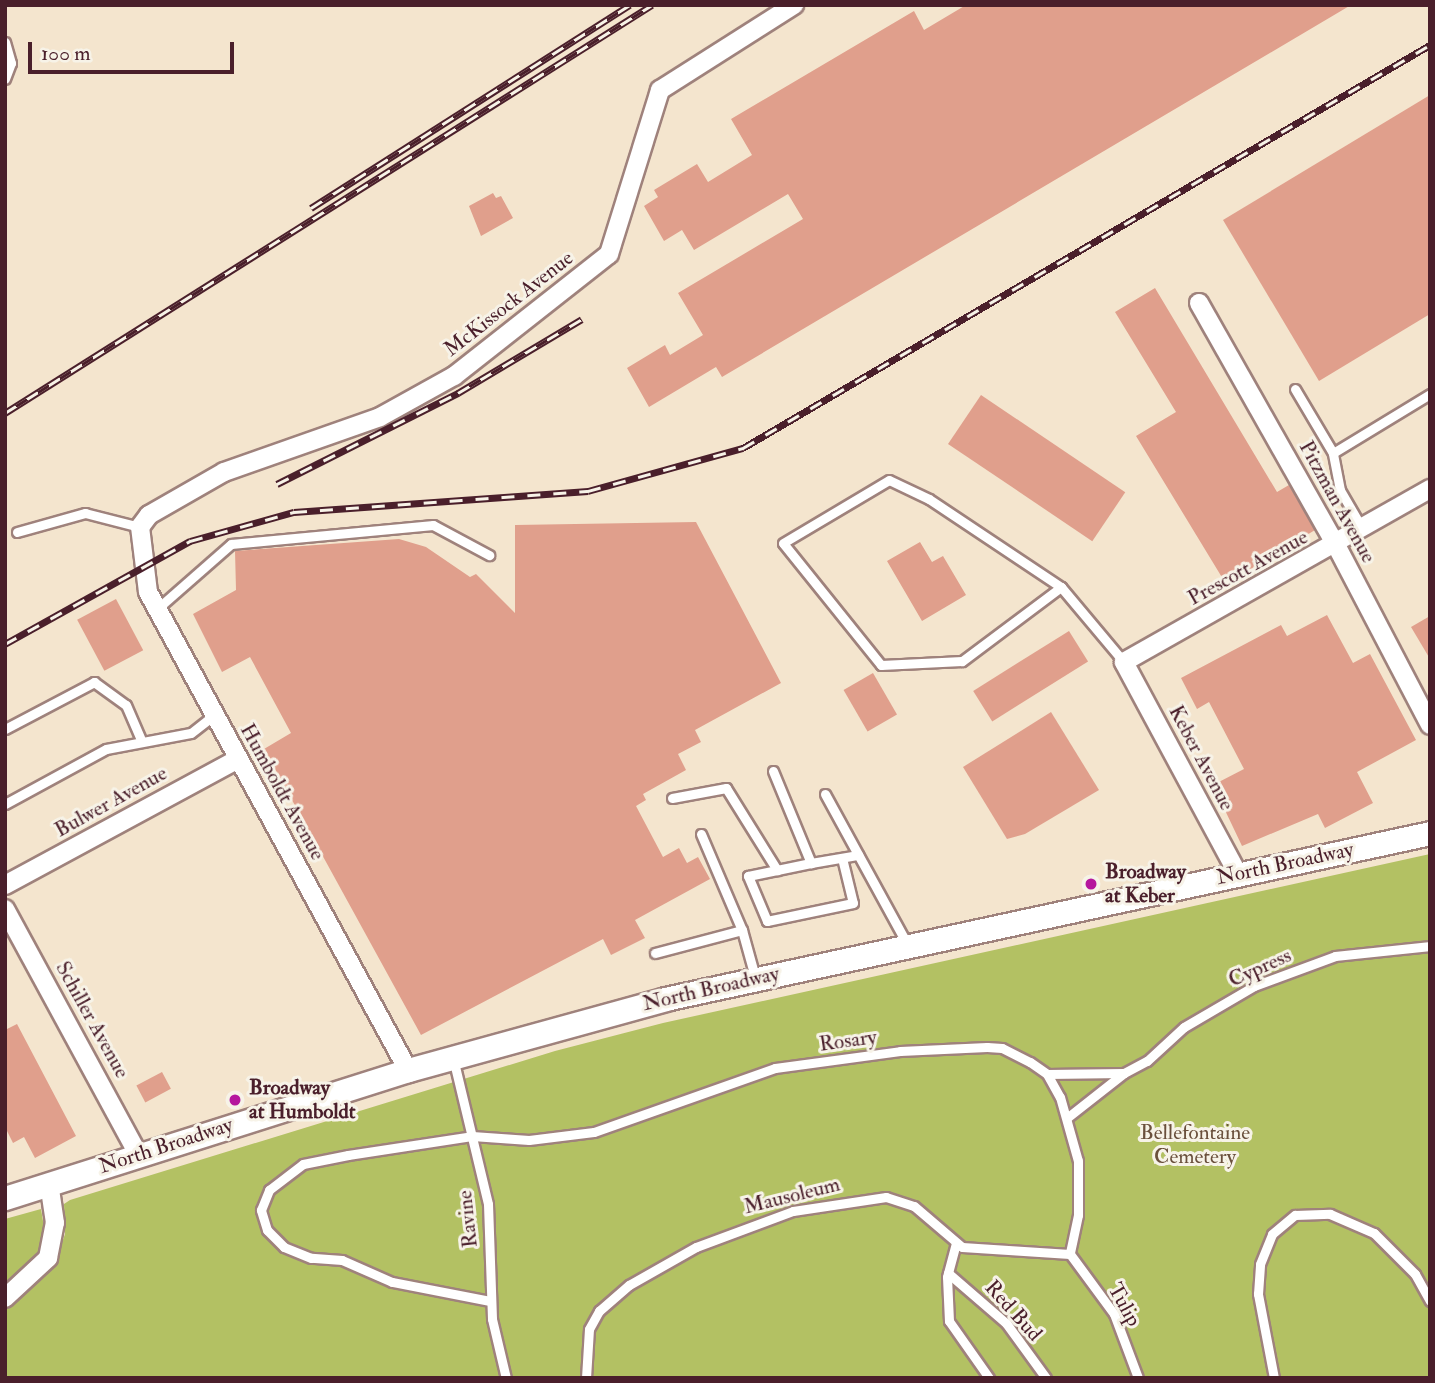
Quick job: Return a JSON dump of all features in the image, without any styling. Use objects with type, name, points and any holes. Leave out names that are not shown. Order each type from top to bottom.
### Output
[{"type":"main road","name":"North Broadway","points":[[5,1198],[408,1070],[756,978],[1430,833]]},
{"type":"street","name":"McKissock Avenue","points":[[140,527],[149,515],[224,472],[380,417],[454,376],[609,254],[660,90],[794,5]]},
{"type":"street","name":"Pitzman Avenue","points":[[1199,303],[1336,545],[1430,726]]},
{"type":"street","name":"Prescott Avenue","points":[[1124,662],[1363,530],[1430,489]]},
{"type":"street","name":"Humboldt Avenue","points":[[140,527],[148,592],[408,1070]]},
{"type":"street","name":"Keber Avenue","points":[[1124,662],[1238,874]]},
{"type":"street","name":"Bulwer Avenue","points":[[5,885],[238,759]]},
{"type":"street","name":"Schiller Avenue","points":[[5,909],[138,1154]]},
{"type":"street","points":[[5,1298],[48,1258],[55,1223],[49,1183]]},
{"type":"lane","points":[[5,79],[11,63],[6,39]]},
{"type":"lane","points":[[1295,389],[1333,453],[1340,490],[1363,530]]},
{"type":"lane","points":[[1333,453],[1430,394]]},
{"type":"lane","points":[[1061,587],[962,661],[881,665],[783,543],[888,480],[929,499],[1061,587],[1124,662]]},
{"type":"lane","points":[[17,532],[85,513],[140,527]]},
{"type":"lane","points":[[157,609],[231,544],[433,525],[488,555]]},
{"type":"lane","points":[[5,729],[94,682],[126,705],[142,742]]},
{"type":"lane","points":[[5,804],[106,749],[191,733],[215,715]]},
{"type":"lane","points":[[773,771],[811,863]]},
{"type":"lane","points":[[672,798],[726,788],[776,870]]},
{"type":"lane","points":[[825,794],[908,945]]},
{"type":"lane","points":[[701,834],[742,930],[756,978]]},
{"type":"lane","points":[[842,858],[853,903],[767,921],[748,876],[811,863],[858,855]]},
{"type":"lane","points":[[655,953],[742,930]]},
{"type":"lane","name":"Cypress","points":[[1068,1117],[1124,1073],[1147,1061],[1184,1027],[1254,986],[1335,956],[1430,946]]},
{"type":"lane","name":"Rosary","points":[[490,1301],[392,1282],[342,1260],[311,1258],[284,1247],[267,1230],[261,1210],[269,1190],[303,1164],[472,1136],[529,1140],[594,1132],[775,1068],[900,1051],[1002,1048],[1047,1074]]},
{"type":"lane","name":"Ravine","points":[[453,1057],[488,1204],[490,1301],[506,1378]]},
{"type":"lane","points":[[989,1378],[949,1321],[945,1301],[948,1273],[956,1243],[1070,1254],[1078,1215],[1078,1161],[1068,1117],[1047,1074],[1124,1073]]},
{"type":"lane","name":"Mausoleum","points":[[586,1378],[584,1353],[599,1311],[629,1285],[744,1225],[839,1201],[886,1197],[915,1206],[956,1243]]},
{"type":"lane","points":[[1274,1378],[1258,1294],[1260,1264],[1272,1234],[1295,1215],[1330,1214],[1374,1233],[1415,1274],[1430,1301]]},
{"type":"lane","name":"Tulip","points":[[1070,1254],[1114,1314],[1138,1378]]},
{"type":"lane","name":"Red Bud","points":[[948,1273],[1006,1323],[1046,1378]]},
{"type":"green space","name":"Bellefontaine Cemetery","points":[[1430,854],[1430,1378],[5,1378],[5,1308],[54,1266],[65,1234],[64,1204],[70,1200],[555,1051],[663,1023]]},
{"type":"green space","points":[[41,1209],[45,1233],[39,1252],[5,1286],[5,1219]]},
{"type":"building","points":[[966,5],[1351,5],[722,377],[716,367],[649,407],[627,368],[665,345],[670,355],[703,335],[678,293],[803,219],[788,194],[694,250],[682,230],[664,241],[644,206],[658,197],[654,190],[697,164],[708,182],[752,155],[731,119],[914,11],[924,30]]},
{"type":"building","points":[[1430,95],[1430,314],[1319,381],[1223,220]]},
{"type":"building","points":[[493,193],[496,198],[501,196],[513,218],[481,236],[469,206]]},
{"type":"building","points":[[1155,288],[1277,492],[1289,485],[1315,530],[1226,584],[1136,436],[1176,412],[1115,312]]},
{"type":"building","points":[[981,395],[1125,492],[1092,541],[948,444]]},
{"type":"building","points":[[696,522],[781,683],[695,730],[701,742],[678,754],[686,770],[643,794],[646,800],[636,806],[663,857],[679,848],[687,863],[698,857],[710,879],[635,920],[645,938],[611,955],[603,939],[421,1035],[264,749],[291,733],[250,657],[222,672],[193,614],[236,590],[235,551],[399,539],[426,547],[470,577],[476,574],[515,613],[515,525]]},
{"type":"building","points":[[920,542],[932,562],[943,556],[966,595],[922,621],[887,561]]},
{"type":"building","points":[[116,599],[143,650],[104,671],[77,620]]},
{"type":"building","points":[[1327,615],[1353,663],[1370,654],[1416,740],[1357,772],[1373,803],[1325,828],[1318,814],[1242,846],[1213,785],[1244,769],[1209,702],[1197,709],[1181,678],[1281,625],[1287,636]]},
{"type":"building","points":[[1430,616],[1430,659],[1411,627]]},
{"type":"building","points":[[1069,631],[1088,662],[992,721],[973,691]]},
{"type":"building","points":[[873,673],[897,715],[868,732],[844,690]]},
{"type":"building","points":[[1051,712],[1099,790],[1025,834],[1007,839],[963,767]]},
{"type":"building","points":[[17,1024],[76,1136],[35,1158],[24,1137],[13,1143],[5,1127],[5,1030]]},
{"type":"building","points":[[162,1072],[171,1089],[145,1102],[136,1086]]},
{"type":"railway","points":[[311,208],[630,5]]},
{"type":"railway","points":[[5,413],[652,5]]},
{"type":"railway","points":[[5,644],[190,541],[294,512],[588,491],[743,448],[1430,45]]},
{"type":"railway","points":[[277,484],[458,393],[582,319]]},
{"type":"place","name":"Broadway at Keber","points":[[1091,884]]},
{"type":"place","name":"Broadway at Humboldt","points":[[235,1100]]}]
